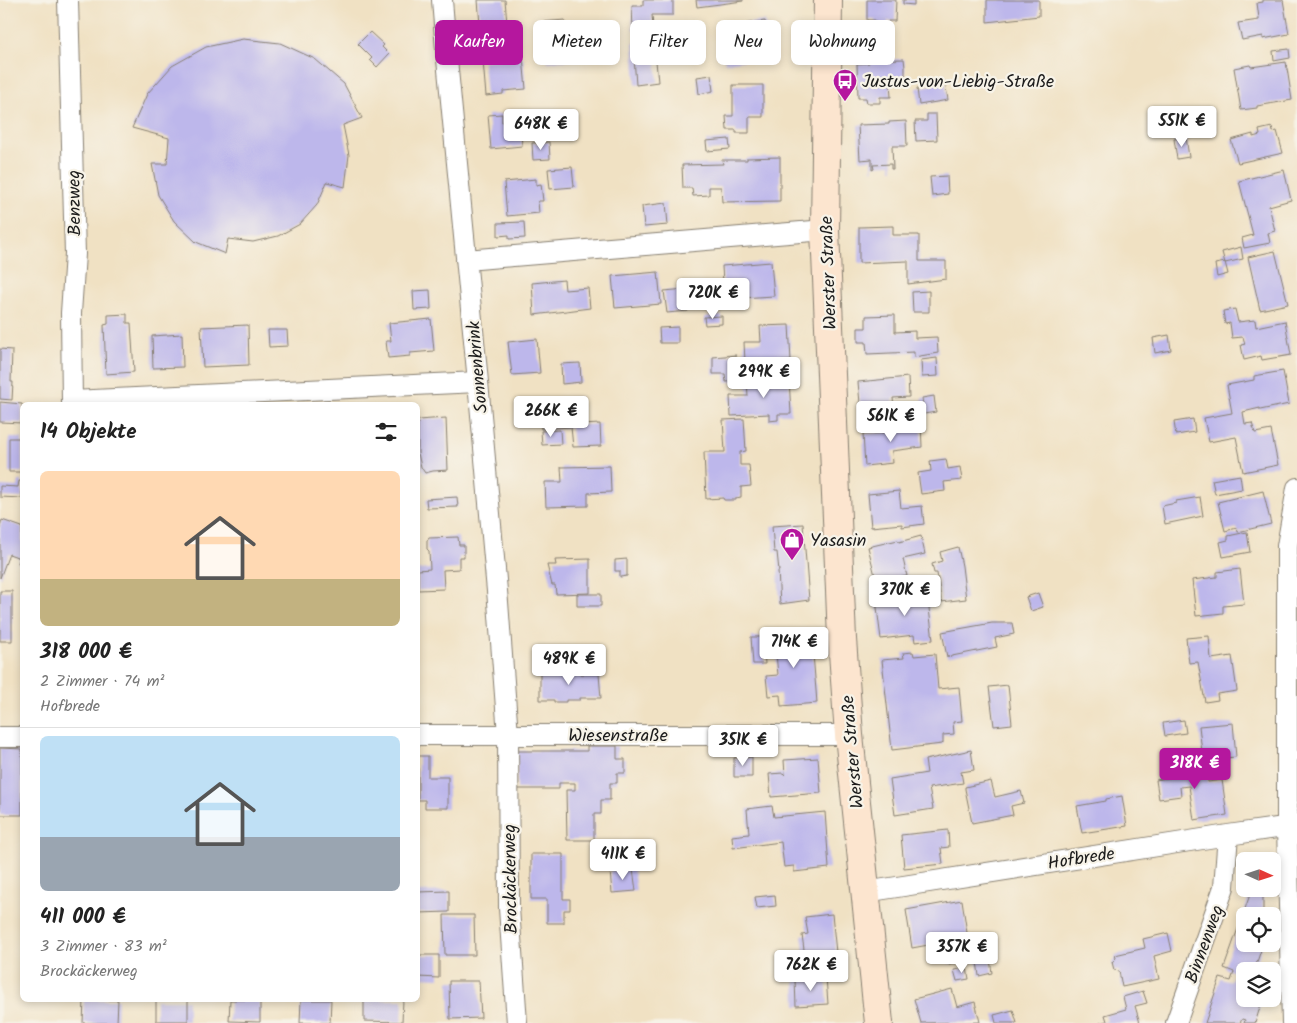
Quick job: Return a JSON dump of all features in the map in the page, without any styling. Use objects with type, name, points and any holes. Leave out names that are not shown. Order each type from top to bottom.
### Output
[{"type":"main road","name":"Werster Straße","points":[[828,0],[825,230],[842,639],[849,735],[879,1023]]},
{"type":"street","name":"Benzweg","points":[[68,0],[75,254],[71,313],[72,402]]},
{"type":"street","name":"Sonnenbrink","points":[[442,0],[498,602],[508,734]]},
{"type":"street","points":[[466,260],[825,230]]},
{"type":"street","points":[[91,402],[478,382]]},
{"type":"street","points":[[1292,1023],[1292,546],[1297,488]]},
{"type":"street","name":"Brockäckerweg","points":[[508,734],[509,908],[517,1023]]},
{"type":"street","name":"Wiesenstraße","points":[[420,735],[849,735]]},
{"type":"street","points":[[0,737],[20,737]]},
{"type":"street","name":"Hofbrede","points":[[865,892],[1292,826]]},
{"type":"street","name":"Binnenweg","points":[[1176,1023],[1224,887],[1228,835]]},
{"type":"building","points":[[478,0],[505,0],[507,20],[480,20]]},
{"type":"building","points":[[643,0],[673,0],[673,15],[652,15],[652,20],[633,20],[632,6],[643,6]]},
{"type":"building","points":[[696,0],[743,0],[743,1],[697,7]]},
{"type":"building","points":[[867,0],[896,0],[895,21],[867,20]]},
{"type":"building","points":[[903,0],[914,0],[914,5],[903,4]]},
{"type":"building","points":[[987,0],[1039,0],[1039,16],[987,22]]},
{"type":"building","points":[[1263,0],[1283,0],[1289,34],[1263,39],[1263,36],[1242,40],[1238,23],[1259,20],[1257,3],[1263,2]]},
{"type":"building","points":[[370,32],[384,45],[382,47],[389,54],[377,67],[370,60],[372,58],[358,44]]},
{"type":"building","points":[[243,39],[280,43],[315,59],[344,84],[362,118],[343,125],[349,155],[345,187],[327,182],[317,205],[300,224],[278,236],[253,242],[228,239],[225,254],[196,242],[174,221],[158,195],[152,164],[167,164],[169,138],[132,128],[147,94],[172,66],[206,47]]},
{"type":"building","points":[[1289,49],[1290,58],[1274,61],[1273,51]]},
{"type":"building","points":[[523,57],[526,89],[503,91],[503,94],[486,96],[483,65],[523,65]]},
{"type":"building","points":[[895,59],[904,59],[905,82],[890,82],[891,97],[880,97],[880,103],[867,103],[866,98],[858,98],[857,65],[895,65]]},
{"type":"building","points":[[1286,62],[1292,100],[1241,110],[1234,68]]},
{"type":"building","points":[[635,65],[656,65],[658,82],[636,85]]},
{"type":"building","points":[[711,75],[713,91],[699,94],[697,77]]},
{"type":"building","points":[[945,81],[948,100],[919,105],[917,88]]},
{"type":"building","points":[[733,85],[763,85],[763,117],[749,117],[749,133],[736,133],[736,130],[727,130],[726,116],[733,116]]},
{"type":"building","points":[[502,114],[502,122],[520,120],[522,146],[491,149],[488,115]]},
{"type":"building","points":[[927,114],[936,114],[937,140],[916,141],[915,121],[927,121]]},
{"type":"building","points":[[906,121],[907,146],[892,146],[893,169],[891,169],[891,164],[873,165],[874,169],[872,170],[872,159],[860,160],[858,125],[889,124],[889,122]]},
{"type":"building","points":[[1272,127],[1273,132],[1277,131],[1283,153],[1238,163],[1231,140],[1253,134],[1253,137],[1260,135],[1259,130]]},
{"type":"building","points":[[1186,137],[1189,157],[1177,159],[1174,139]]},
{"type":"building","points":[[729,139],[730,149],[707,151],[706,141]]},
{"type":"building","points":[[549,142],[550,159],[533,160],[532,143]]},
{"type":"building","points":[[780,157],[780,201],[722,202],[721,187],[709,187],[709,195],[693,196],[692,188],[683,188],[682,165],[723,164],[722,160]]},
{"type":"building","points":[[572,167],[574,187],[550,189],[548,169]]},
{"type":"building","points":[[1284,170],[1291,200],[1269,206],[1275,231],[1268,233],[1270,243],[1244,248],[1242,238],[1253,235],[1239,181]]},
{"type":"building","points":[[947,176],[948,194],[932,196],[930,177]]},
{"type":"building","points":[[536,179],[536,185],[541,184],[543,201],[538,201],[539,213],[507,216],[504,182]]},
{"type":"building","points":[[666,203],[668,225],[644,227],[642,206]]},
{"type":"building","points":[[524,222],[525,238],[509,239],[509,235],[498,236],[498,223]]},
{"type":"building","points":[[893,226],[893,235],[919,235],[919,261],[946,261],[946,279],[908,284],[908,261],[859,263],[859,227]]},
{"type":"building","points":[[1241,247],[1243,259],[1225,263],[1222,252]]},
{"type":"building","points":[[1275,251],[1288,304],[1260,310],[1248,257]]},
{"type":"building","points":[[771,262],[774,296],[724,299],[722,266]]},
{"type":"building","points":[[1225,262],[1228,274],[1217,277],[1215,264]]},
{"type":"building","points":[[658,272],[661,304],[615,308],[612,276]]},
{"type":"building","points":[[564,280],[565,290],[588,288],[590,308],[534,315],[532,283]]},
{"type":"building","points":[[686,289],[688,311],[667,313],[664,291]]},
{"type":"building","points":[[430,290],[431,309],[414,310],[413,291]]},
{"type":"building","points":[[929,291],[929,312],[913,312],[912,292]]},
{"type":"building","points":[[1235,309],[1238,322],[1255,320],[1256,327],[1285,321],[1291,355],[1262,360],[1261,356],[1244,360],[1241,345],[1245,344],[1243,337],[1232,338],[1230,323],[1225,324],[1223,311]]},
{"type":"building","points":[[127,314],[127,323],[131,323],[134,372],[106,374],[104,325],[108,324],[108,315]]},
{"type":"building","points":[[895,315],[895,332],[915,331],[915,338],[937,337],[938,353],[914,357],[914,352],[867,354],[866,342],[858,342],[858,328],[866,328],[866,316]]},
{"type":"building","points":[[722,316],[722,324],[705,325],[704,317]]},
{"type":"building","points":[[431,319],[434,351],[410,353],[410,356],[388,358],[386,341],[391,341],[389,323]]},
{"type":"building","points":[[248,325],[249,365],[203,367],[201,327]]},
{"type":"building","points":[[789,325],[791,361],[745,362],[744,342],[761,342],[760,326]]},
{"type":"building","points":[[678,327],[678,343],[660,343],[659,328]]},
{"type":"building","points":[[268,330],[287,330],[288,346],[269,347]]},
{"type":"building","points":[[182,334],[183,367],[153,368],[152,336]]},
{"type":"building","points":[[1169,335],[1171,350],[1155,353],[1153,338]]},
{"type":"building","points":[[537,339],[540,373],[512,375],[508,342]]},
{"type":"building","points":[[0,349],[12,350],[12,400],[0,399]]},
{"type":"building","points":[[736,355],[737,381],[726,382],[725,374],[713,374],[713,357]]},
{"type":"building","points":[[937,358],[938,376],[922,377],[921,360]]},
{"type":"building","points":[[580,363],[581,382],[562,384],[561,364]]},
{"type":"building","points":[[1283,371],[1289,404],[1243,412],[1245,424],[1252,423],[1255,433],[1271,430],[1278,465],[1243,472],[1236,437],[1209,442],[1204,418],[1232,413],[1227,385],[1254,380],[1254,376]]},
{"type":"building","points":[[908,377],[909,397],[893,398],[895,419],[862,424],[858,382]]},
{"type":"building","points":[[789,378],[791,414],[778,414],[778,420],[769,421],[769,414],[731,416],[730,396],[748,396],[747,380]]},
{"type":"building","points":[[934,396],[936,412],[924,414],[922,398]]},
{"type":"building","points":[[580,397],[582,425],[600,424],[601,446],[573,447],[571,427],[541,429],[539,400]]},
{"type":"building","points":[[0,402],[20,404],[20,423],[0,422]]},
{"type":"building","points":[[446,418],[448,470],[425,473],[421,467],[420,420]]},
{"type":"building","points":[[744,419],[746,451],[740,452],[740,465],[749,465],[751,486],[741,487],[741,497],[736,498],[736,500],[724,500],[723,498],[706,499],[704,452],[725,452],[723,420]]},
{"type":"building","points":[[1193,419],[1195,432],[1176,435],[1174,422]]},
{"type":"building","points":[[921,423],[922,447],[892,451],[893,463],[865,466],[863,434],[890,432],[889,425]]},
{"type":"building","points":[[560,430],[561,444],[542,445],[541,431]]},
{"type":"building","points":[[9,438],[20,438],[20,472],[9,472]]},
{"type":"building","points":[[946,459],[948,469],[960,467],[962,480],[944,482],[945,491],[921,494],[918,473],[931,471],[930,461]]},
{"type":"building","points":[[610,466],[611,492],[588,493],[588,506],[546,507],[545,482],[562,482],[561,467]]},
{"type":"building","points":[[1240,475],[1242,489],[1215,494],[1212,480]]},
{"type":"building","points":[[20,481],[20,498],[0,497],[0,486],[18,487]]},
{"type":"building","points":[[899,491],[901,508],[922,506],[924,524],[902,527],[902,524],[871,527],[868,494]]},
{"type":"building","points":[[1263,491],[1271,524],[1238,532],[1237,528],[1225,531],[1218,502]]},
{"type":"building","points":[[457,497],[458,507],[427,508],[426,499]]},
{"type":"building","points":[[1200,497],[1203,516],[1165,524],[1162,506],[1176,503],[1176,501]]},
{"type":"building","points":[[2,520],[20,526],[20,558],[9,554],[0,578],[0,526]]},
{"type":"building","name":"Yasasin","points":[[803,524],[809,600],[780,604],[779,571],[777,552],[774,552],[772,526]]},
{"type":"building","points":[[1247,532],[1250,552],[1223,557],[1220,542],[1228,540],[1228,536]]},
{"type":"building","points":[[921,536],[925,554],[903,559],[907,576],[877,584],[868,547]]},
{"type":"building","points":[[458,537],[459,545],[464,545],[464,557],[459,557],[459,569],[443,570],[444,589],[420,590],[420,570],[430,569],[429,551],[427,549],[429,538]]},
{"type":"building","points":[[958,547],[966,599],[941,602],[937,573],[934,573],[932,564],[942,561],[940,552]]},
{"type":"building","points":[[590,559],[590,593],[556,594],[555,585],[552,585],[547,565],[556,565],[555,560]]},
{"type":"building","points":[[627,559],[627,576],[620,577],[620,571],[615,571],[615,560]]},
{"type":"building","points":[[1240,569],[1244,604],[1223,606],[1223,613],[1196,616],[1192,580],[1217,577],[1217,572]]},
{"type":"building","points":[[0,591],[12,591],[12,641],[0,641]]},
{"type":"building","points":[[927,593],[933,640],[915,642],[914,635],[881,639],[876,600]]},
{"type":"building","points":[[1038,593],[1043,607],[1031,611],[1026,597]]},
{"type":"building","points":[[577,594],[601,594],[601,606],[577,606]]},
{"type":"building","points":[[992,623],[1012,623],[1014,634],[995,638],[997,647],[947,657],[942,632]]},
{"type":"building","points":[[811,629],[817,703],[781,706],[780,695],[768,696],[766,676],[778,675],[774,632]]},
{"type":"building","points":[[1209,636],[1211,659],[1232,656],[1237,691],[1217,694],[1218,700],[1205,702],[1198,662],[1189,663],[1186,638]]},
{"type":"building","points":[[751,637],[763,637],[765,664],[753,664]]},
{"type":"building","points":[[913,652],[914,656],[935,654],[938,689],[959,687],[962,721],[953,722],[954,734],[943,735],[942,744],[892,750],[882,660],[904,658],[903,653]]},
{"type":"building","points":[[554,670],[580,672],[580,674],[599,674],[601,698],[580,698],[580,700],[566,700],[566,702],[540,700],[540,672],[554,672]]},
{"type":"building","points":[[1008,685],[1012,724],[994,726],[989,687]]},
{"type":"building","points":[[1184,720],[1186,733],[1165,736],[1163,723]]},
{"type":"building","points":[[1233,723],[1236,757],[1225,758],[1225,764],[1216,765],[1216,759],[1203,761],[1199,726]]},
{"type":"building","points":[[587,746],[617,746],[617,759],[625,759],[625,773],[617,773],[617,783],[610,783],[610,800],[601,800],[601,814],[594,814],[594,840],[567,840],[566,790],[575,790],[575,783],[559,783],[559,789],[517,789],[517,751],[587,751]]},
{"type":"building","points":[[0,748],[20,749],[20,815],[0,815]]},
{"type":"building","points":[[971,750],[974,770],[961,772],[963,783],[929,788],[933,809],[895,815],[890,779],[927,773],[925,760]]},
{"type":"building","points":[[420,756],[428,756],[428,777],[448,777],[448,808],[425,808],[425,800],[420,800]]},
{"type":"building","points":[[752,757],[752,777],[734,777],[734,758]]},
{"type":"building","points":[[818,758],[821,793],[771,797],[769,774],[783,773],[785,775],[784,760]]},
{"type":"building","points":[[1193,759],[1195,773],[1207,771],[1208,782],[1222,780],[1227,815],[1194,820],[1189,786],[1180,787],[1181,796],[1159,799],[1156,780],[1173,777],[1170,763]]},
{"type":"building","points":[[991,781],[995,797],[1021,791],[1024,803],[1011,806],[1013,815],[972,823],[965,787]]},
{"type":"building","points":[[1122,796],[1127,826],[1082,833],[1077,806]]},
{"type":"building","points":[[772,806],[774,817],[825,812],[829,868],[794,872],[794,866],[784,867],[781,842],[733,848],[732,836],[749,834],[747,809]]},
{"type":"building","points":[[948,830],[949,847],[941,848],[943,864],[904,868],[901,835]]},
{"type":"building","points":[[531,854],[563,854],[563,899],[570,899],[570,910],[564,910],[564,923],[547,923],[547,899],[531,899]]},
{"type":"building","points":[[633,869],[636,891],[612,893],[610,871]]},
{"type":"building","points":[[449,891],[449,912],[420,913],[420,892]]},
{"type":"building","points":[[775,895],[776,906],[757,908],[755,897]]},
{"type":"building","points":[[1249,898],[1263,898],[1263,907],[1246,907]]},
{"type":"building","points":[[962,900],[971,959],[949,964],[945,942],[912,948],[906,910]]},
{"type":"building","points":[[832,914],[837,962],[817,965],[816,962],[806,964],[802,935],[808,934],[805,917]]},
{"type":"building","points":[[444,915],[474,915],[475,955],[445,955]]},
{"type":"building","points":[[1168,933],[1172,951],[1154,956],[1159,979],[1122,987],[1119,971],[1114,970],[1112,962],[1116,958],[1115,955],[1145,948],[1143,939]]},
{"type":"building","points":[[1236,934],[1236,952],[1260,952],[1257,962],[1236,962],[1236,1007],[1260,1007],[1255,1023],[1244,1023],[1245,1020],[1242,1019],[1240,1023],[1205,1023],[1220,978],[1231,981],[1234,972],[1224,968]]},
{"type":"building","points":[[989,952],[992,973],[979,976],[976,954]]},
{"type":"building","points":[[420,955],[439,955],[439,978],[420,977]]},
{"type":"building","points":[[967,968],[969,979],[957,981],[954,970]]},
{"type":"building","points":[[826,977],[828,1004],[796,1006],[795,980]]},
{"type":"building","points":[[449,981],[479,981],[481,1018],[450,1019]]},
{"type":"building","points":[[952,989],[957,1007],[975,1002],[980,1022],[921,1023],[914,999]]},
{"type":"building","points":[[1143,991],[1147,1003],[1135,1006],[1140,1023],[1100,1023],[1107,1021],[1105,1015],[1126,1009],[1123,997]]},
{"type":"building","points":[[84,1002],[118,1002],[117,1023],[83,1023]]},
{"type":"building","points":[[156,1002],[188,1002],[188,1021],[156,1021]]},
{"type":"building","points":[[230,1002],[260,1002],[260,1022],[229,1021]]},
{"type":"building","points":[[301,1002],[331,1002],[330,1023],[300,1023]]},
{"type":"building","points":[[364,1002],[403,1002],[402,1022],[364,1021]]},
{"type":"building","points":[[1013,1010],[1017,1023],[996,1023],[994,1015]]},
{"type":"place","name":"Justus-von-Liebig-Straße","points":[[845,102]]},
{"type":"place","name":"Yasasin","points":[[792,561]]}]
